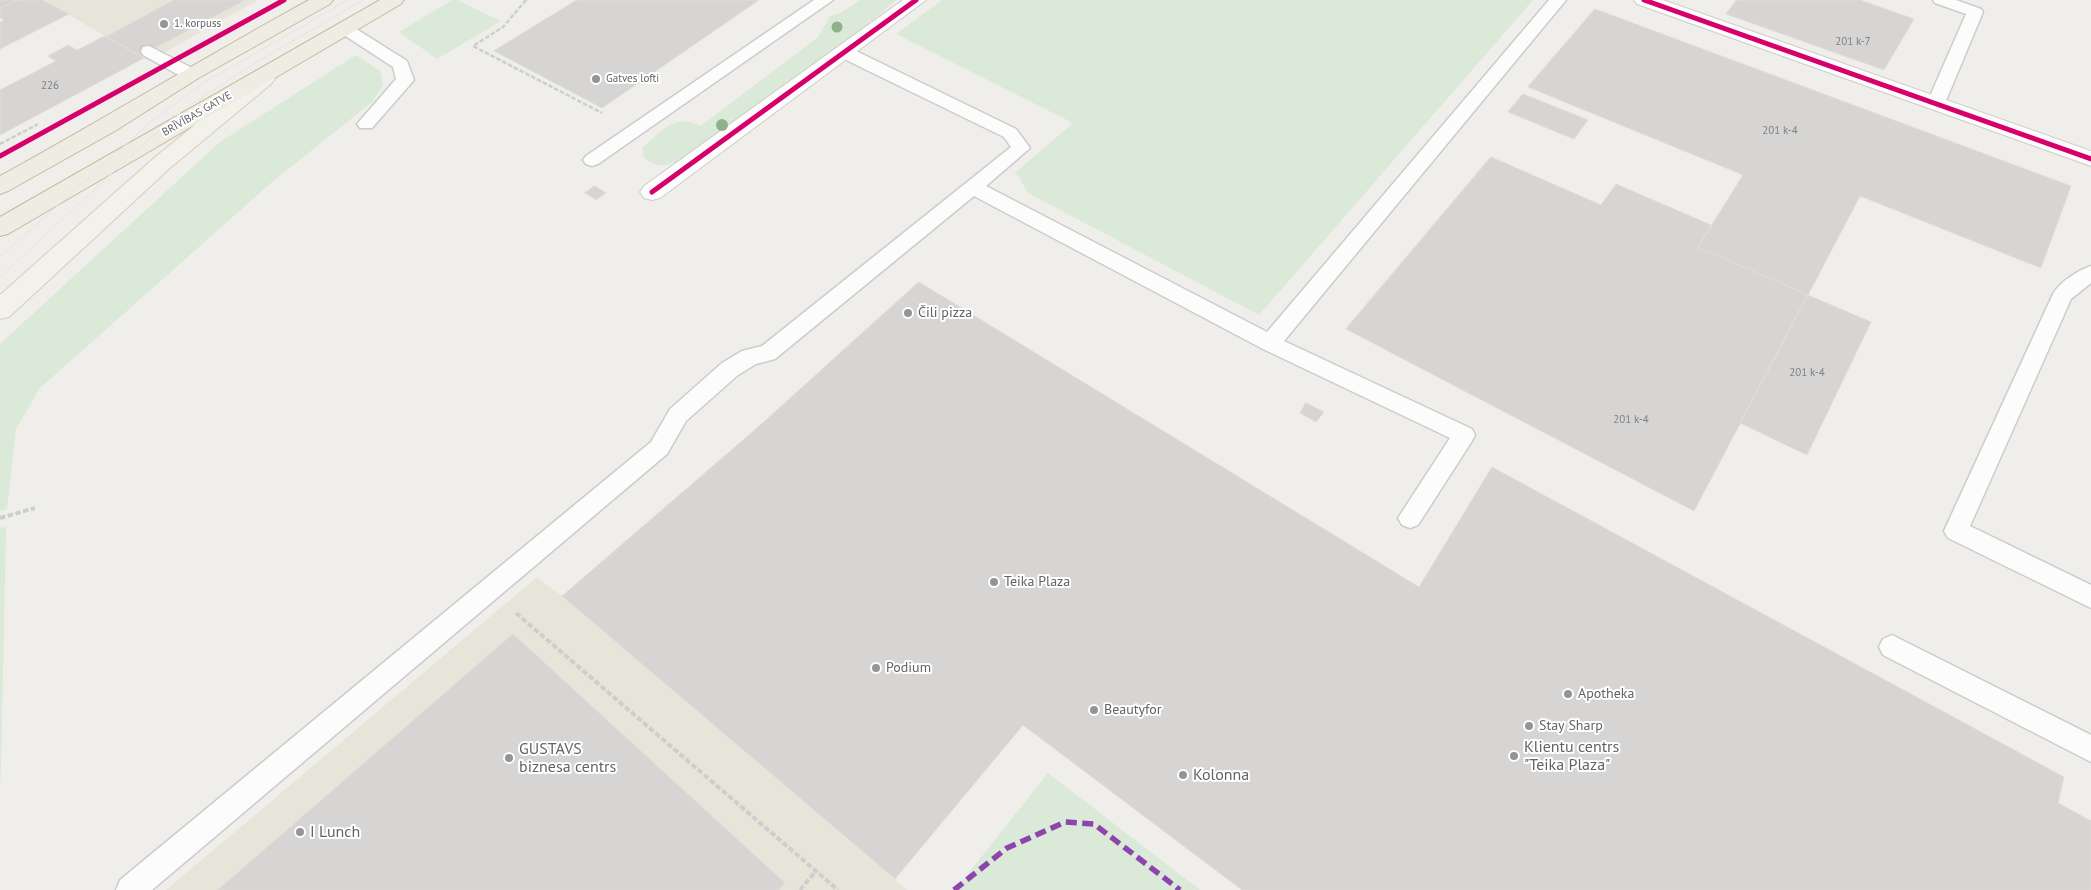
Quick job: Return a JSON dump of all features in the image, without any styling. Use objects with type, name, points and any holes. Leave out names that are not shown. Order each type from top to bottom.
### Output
[{"type":"highway","points":[[0,186],[107,126],[190,74],[323,0]]},
{"type":"highway","name":"BRĪVĪBAS GATVE","points":[[0,228],[394,0]]},
{"type":"main road","points":[[0,310],[198,130],[286,62]]},
{"type":"street","points":[[652,192],[916,0]]},
{"type":"street","points":[[1644,0],[2091,159]]},
{"type":"lane","points":[[592,160],[825,0]]},
{"type":"lane","points":[[1270,343],[1558,0]]},
{"type":"lane","points":[[1936,103],[1974,12],[1941,0]]},
{"type":"lane","points":[[344,28],[401,65],[405,80],[366,124]]},
{"type":"lane","points":[[149,51],[190,74]]},
{"type":"lane","points":[[130,890],[659,448],[678,415],[730,369],[750,357],[768,353],[1021,148],[1010,133],[844,52]]},
{"type":"lane","points":[[973,187],[1270,343],[1464,435],[1410,518]]},
{"type":"lane","points":[[2091,273],[2063,294],[1956,530],[2091,597]]},
{"type":"lane","points":[[1892,646],[2091,749]]},
{"type":"path","points":[[523,0],[503,26],[473,46],[602,113]]},
{"type":"path","points":[[0,518],[34,508]]},
{"type":"path","points":[[489,590],[838,890]]},
{"type":"path","points":[[800,890],[816,871]]},
{"type":"shaded area","points":[[43,0],[258,0],[149,61]]},
{"type":"shaded area","name":"GUSTAVS biznesa centrs","points":[[537,577],[562,596],[907,890],[166,890]]},
{"type":"green space","points":[[452,0],[457,0],[501,21],[437,59],[399,32]]},
{"type":"green space","points":[[860,0],[897,0],[808,73],[680,160],[661,165],[652,163],[643,156],[643,147],[663,129],[676,122],[683,121],[701,126],[818,37],[830,16],[841,13]]},
{"type":"green space","points":[[942,0],[1533,0],[1259,315],[1028,193],[1016,172],[1073,123],[896,34]]},
{"type":"green space","points":[[356,55],[380,71],[383,85],[372,102],[272,182],[40,388],[16,429],[7,509],[0,511],[0,344],[220,142]]},
{"type":"green space","points":[[6,527],[1,767],[0,789],[0,528]]},
{"type":"green space","points":[[1048,773],[1200,890],[955,890]]},
{"type":"building","points":[[0,0],[18,0],[0,9]]},
{"type":"building","points":[[18,0],[42,0],[69,14],[0,49],[0,22],[4,20],[0,17],[0,9]]},
{"type":"building","name":"1. korpuss","points":[[174,0],[245,0],[140,56],[106,37]]},
{"type":"building","name":"Gatves lofti","points":[[577,0],[759,0],[602,108],[494,51]]},
{"type":"building","points":[[1737,0],[1860,0],[1914,19],[1884,70],[1726,14]]},
{"type":"building","points":[[1595,9],[2071,186],[2041,268],[1860,196],[1808,295],[1698,247],[1743,175],[1528,87]]},
{"type":"building","points":[[105,36],[144,58],[0,135],[0,90],[56,61],[48,56],[68,45],[77,50]]},
{"type":"building","points":[[1523,94],[1588,120],[1574,139],[1508,112]]},
{"type":"building","points":[[1491,157],[1601,205],[1616,184],[1711,225],[1698,247],[1808,295],[1694,511],[1346,329]]},
{"type":"building","points":[[595,186],[606,193],[596,200],[585,193]]},
{"type":"building","name":"Teika Plaza","points":[[919,282],[1419,587],[1492,467],[2064,777],[2058,803],[2091,821],[2091,890],[1242,890],[1023,725],[895,879],[562,596],[757,428]]},
{"type":"building","points":[[1808,295],[1871,322],[1807,455],[1740,423]]},
{"type":"building","points":[[1306,403],[1324,412],[1316,422],[1300,413]]},
{"type":"building","name":"GUSTAVS biznesa centrs","points":[[513,634],[785,883],[779,890],[218,890]]},
{"type":"tram line","points":[[0,257],[152,121],[203,83],[348,0]]},
{"type":"tram line","points":[[0,277],[140,147],[187,107],[252,65],[363,0]]},
{"type":"marked path","points":[[954,890],[1007,848],[1065,822],[1094,824],[1180,890]]},
{"type":"cycle path","points":[[0,156],[284,0]]},
{"type":"cycle path","points":[[652,192],[916,0]]},
{"type":"cycle path","points":[[1644,0],[2091,159]]},
{"type":"place","name":"1. korpuss","points":[[164,24]]},
{"type":"place","name":"Gatves lofti","points":[[596,79]]},
{"type":"place","name":"Čili pizza","points":[[908,313]]},
{"type":"place","name":"Teika Plaza","points":[[994,582]]},
{"type":"place","name":"Podium","points":[[876,668]]},
{"type":"place","name":"Apotheka","points":[[1568,694]]},
{"type":"place","name":"Beautyfor","points":[[1094,710]]},
{"type":"place","name":"Stay Sharp","points":[[1529,726]]},
{"type":"place","name":"Klientu centrs \"Teika Plaza\"","points":[[1514,756]]},
{"type":"place","name":"GUSTAVS biznesa centrs","points":[[509,758]]},
{"type":"place","name":"Kolonna","points":[[1183,775]]},
{"type":"place","name":"I Lunch","points":[[300,832]]}]
